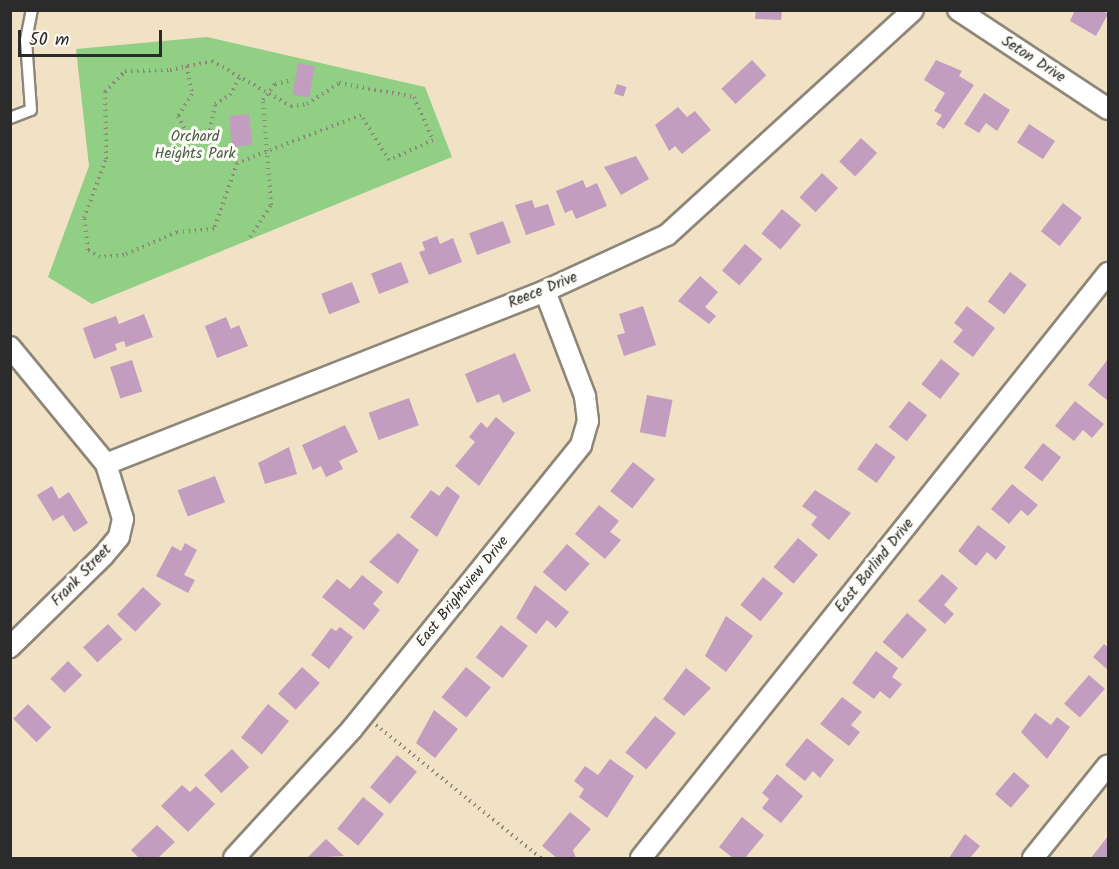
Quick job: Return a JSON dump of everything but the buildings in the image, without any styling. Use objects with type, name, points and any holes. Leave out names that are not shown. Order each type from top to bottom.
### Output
[{"type":"street","name":"Reece Drive","points":[[106,464],[545,291],[641,249],[694,215],[913,10]]},
{"type":"street","name":"Seton Drive","points":[[958,10],[1108,109]]},
{"type":"street","name":"East Barlind Drive","points":[[641,858],[1108,273]]},
{"type":"street","name":"East Brightview Drive","points":[[234,858],[294,800],[581,445],[588,422],[585,396],[545,291]]},
{"type":"street","name":"Frank Street","points":[[10,347],[106,464],[121,500],[119,537],[10,647]]},
{"type":"street","points":[[1033,858],[1108,765]]},
{"type":"lane","points":[[10,118],[31,110],[26,40],[32,10]]},
{"type":"path","points":[[212,61],[240,76],[291,106],[308,104],[339,83],[414,97],[434,140],[389,160],[361,115],[265,153],[252,155],[229,174],[224,211],[214,229],[177,232],[111,259],[88,250],[84,218],[109,140],[105,92],[124,70],[187,66],[212,61]]},
{"type":"path","points":[[187,66],[192,94],[178,116],[188,136],[210,130],[215,104],[230,95],[240,76]]},
{"type":"path","points":[[250,237],[271,205],[261,112],[266,93],[293,80]]},
{"type":"path","points":[[363,716],[541,858]]},
{"type":"green space","name":"Orchard Heights Park","points":[[207,37],[425,87],[452,157],[92,304],[48,277],[89,166],[76,49]]}]
